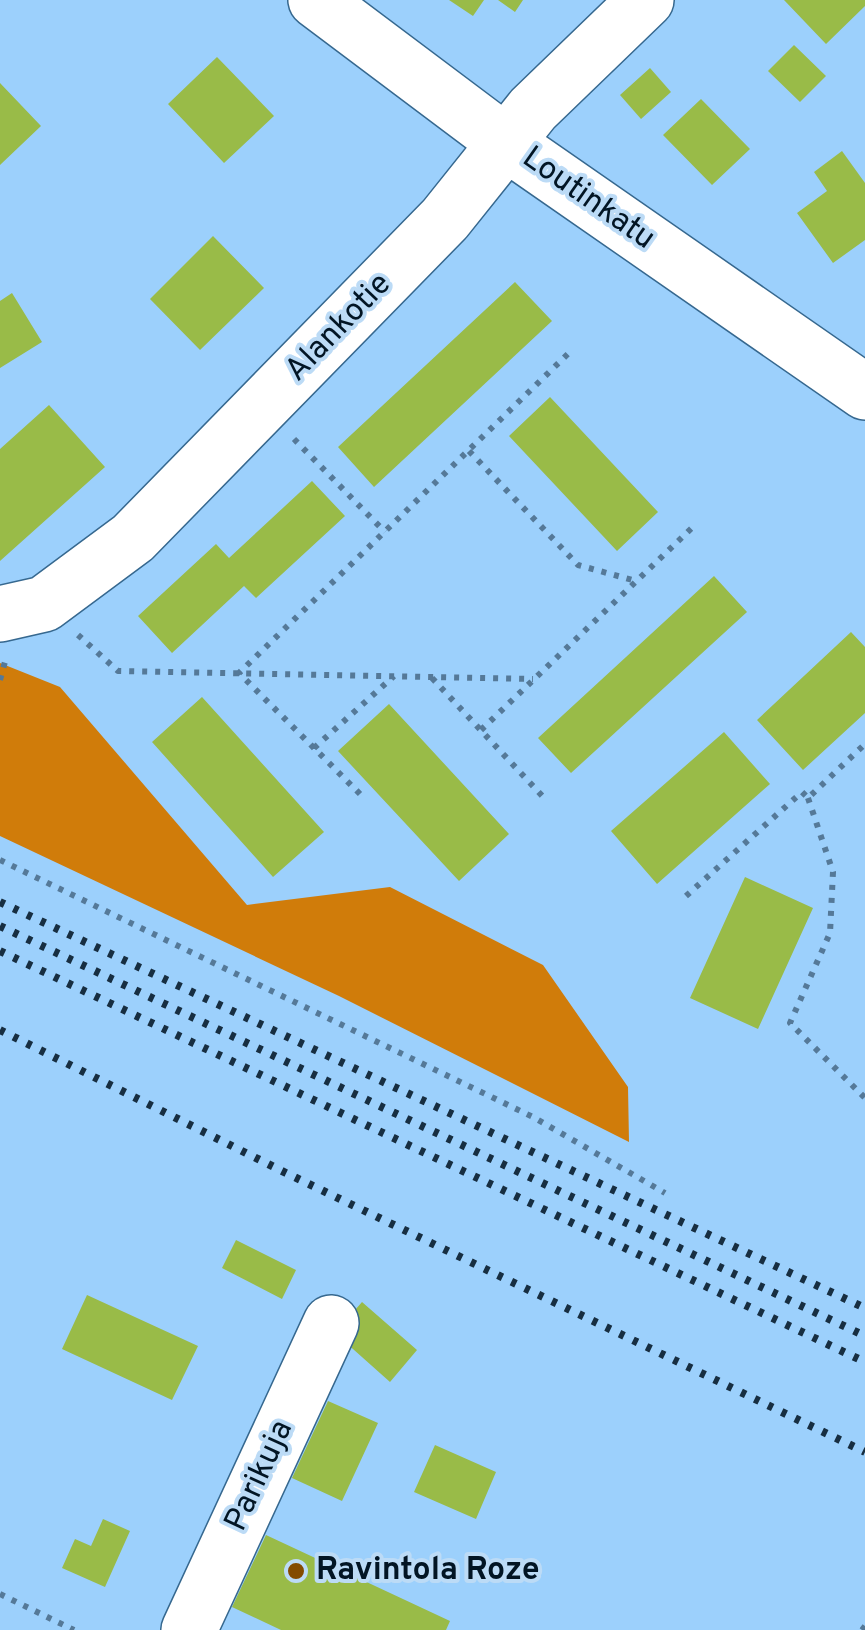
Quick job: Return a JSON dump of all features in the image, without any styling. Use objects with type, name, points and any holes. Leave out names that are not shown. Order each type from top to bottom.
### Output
[{"type":"street","name":"Loutinkatu","points":[[316,0],[505,142],[865,392]]},
{"type":"street","name":"Alankotie","points":[[22,609],[133,538],[445,219],[532,109],[646,0]]},
{"type":"street","name":"Parikuja","points":[[189,1630],[330,1323]]},
{"type":"path","points":[[239,673],[574,350]]},
{"type":"path","points":[[262,406],[385,532]]},
{"type":"path","points":[[468,452],[578,565],[636,582]]},
{"type":"path","points":[[480,730],[696,524]]},
{"type":"path","points":[[22,609],[118,671],[533,679]]},
{"type":"path","points":[[239,673],[360,794]]},
{"type":"path","points":[[314,748],[394,676]]},
{"type":"path","points":[[431,677],[547,801]]},
{"type":"path","points":[[808,798],[865,744]]},
{"type":"path","points":[[686,896],[802,792],[808,798],[833,872],[830,933],[790,1024],[865,1098]]},
{"type":"path","points":[[0,860],[534,1116],[665,1193]]},
{"type":"path","points":[[0,1594],[74,1630]]},
{"type":"shaded area","points":[[0,663],[60,687],[247,905],[390,887],[543,965],[628,1087],[629,1142],[339,996],[0,836]]},
{"type":"building","points":[[449,0],[484,0],[473,16]]},
{"type":"building","points":[[498,0],[523,0],[515,12]]},
{"type":"building","points":[[784,0],[865,0],[865,6],[826,44]]},
{"type":"building","points":[[794,45],[826,76],[800,102],[768,71]]},
{"type":"building","points":[[217,57],[274,116],[224,163],[168,104]]},
{"type":"building","points":[[650,68],[671,92],[641,119],[620,95]]},
{"type":"building","points":[[0,83],[41,126],[0,165]]},
{"type":"building","points":[[701,99],[750,149],[712,185],[663,135]]},
{"type":"building","points":[[842,151],[865,183],[865,240],[833,263],[797,213],[827,191],[814,172]]},
{"type":"building","points":[[213,236],[264,288],[200,350],[150,299]]},
{"type":"building","points":[[515,282],[552,321],[374,487],[338,447]]},
{"type":"building","points":[[12,293],[42,342],[0,368],[0,301]]},
{"type":"building","points":[[550,397],[658,512],[617,551],[509,436]]},
{"type":"building","points":[[49,405],[105,467],[0,561],[0,449]]},
{"type":"building","points":[[312,481],[345,516],[256,598],[244,586],[172,653],[138,616],[216,544],[229,558]]},
{"type":"building","points":[[714,576],[747,612],[571,773],[538,738]]},
{"type":"building","points":[[851,632],[865,647],[865,713],[803,770],[757,720]]},
{"type":"building","points":[[202,697],[324,832],[273,877],[152,742]]},
{"type":"building","points":[[389,704],[509,834],[459,881],[338,751]]},
{"type":"building","points":[[724,732],[770,784],[657,884],[611,831]]},
{"type":"building","points":[[745,877],[813,908],[758,1029],[690,998]]},
{"type":"building","points":[[236,1240],[296,1270],[282,1299],[222,1268]]},
{"type":"building","points":[[87,1295],[198,1346],[172,1400],[62,1349]]},
{"type":"building","points":[[362,1302],[417,1350],[390,1382],[335,1333]]},
{"type":"building","points":[[328,1401],[378,1423],[342,1501],[292,1478]]},
{"type":"building","points":[[435,1445],[496,1472],[476,1519],[414,1492]]},
{"type":"building","points":[[103,1519],[130,1531],[105,1587],[62,1568],[75,1539],[91,1546]]},
{"type":"building","name":"Ravintola Roze","points":[[266,1535],[450,1621],[446,1630],[281,1630],[232,1607]]},
{"type":"railway","points":[[0,902],[865,1308]]},
{"type":"railway","points":[[0,926],[865,1336]]},
{"type":"railway","points":[[0,951],[865,1362]]},
{"type":"railway","points":[[0,1030],[286,1173],[865,1452]]},
{"type":"place","name":"Ravintola Roze","points":[[296,1571]]}]
